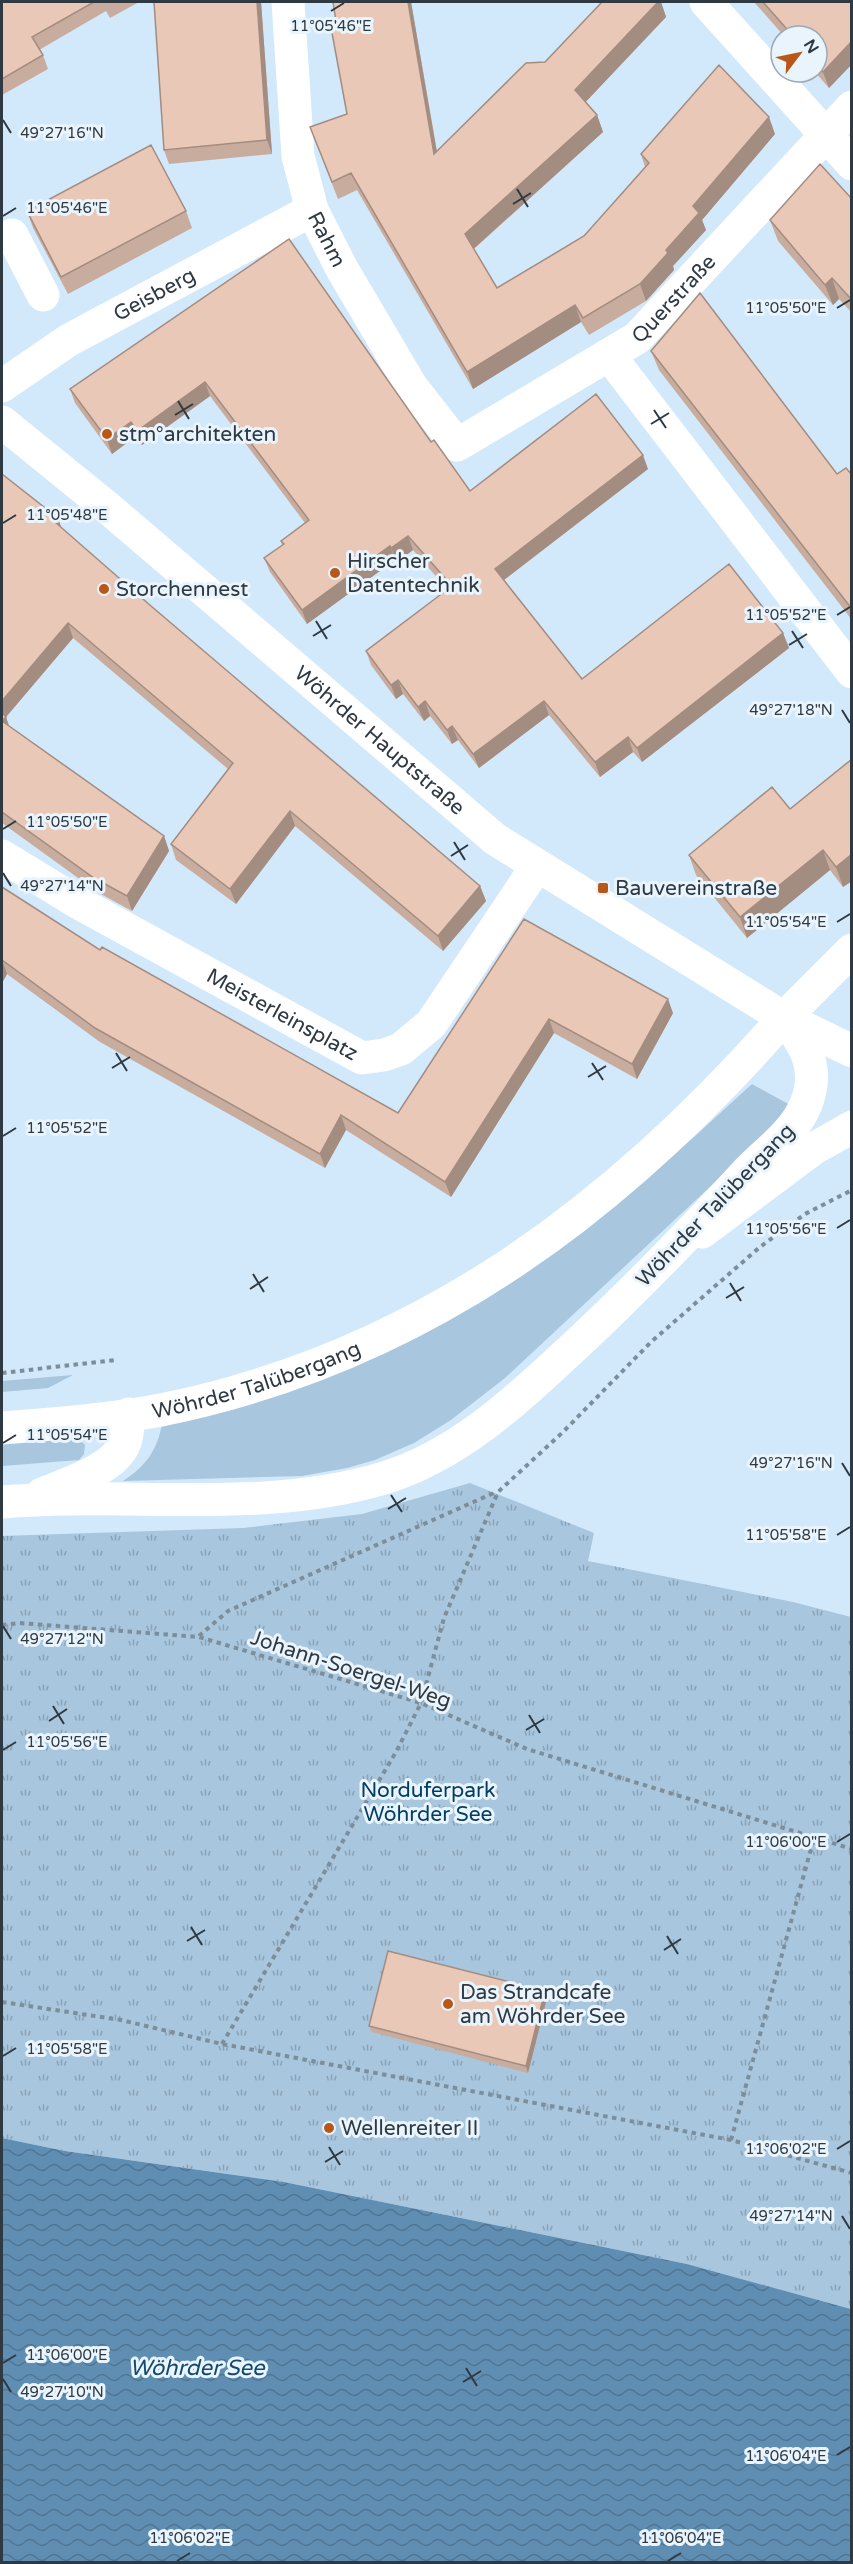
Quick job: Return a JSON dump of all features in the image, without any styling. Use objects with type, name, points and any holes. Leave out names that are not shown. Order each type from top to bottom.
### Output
[{"type":"street","name":"Rahm","points":[[288,2],[298,156],[312,210],[342,269],[411,386],[457,446]]},
{"type":"street","points":[[706,2],[852,164]]},
{"type":"street","name":"Querstraße","points":[[457,446],[637,338],[852,107]]},
{"type":"street","name":"Geisberg","points":[[2,386],[69,340],[312,210]]},
{"type":"street","points":[[5,232],[43,296]]},
{"type":"street","points":[[609,355],[852,672]]},
{"type":"street","name":"Wöhrder Hauptstraße","points":[[2,422],[116,515],[495,838],[784,1018]]},
{"type":"street","name":"Meisterleinsplatz","points":[[2,855],[77,902],[362,1058],[384,1055],[401,1049],[431,1024],[537,866]]},
{"type":"street","points":[[852,950],[784,1018],[852,1051]]},
{"type":"street","name":"Wöhrder Talübergang","points":[[2,1428],[68,1423],[160,1410],[270,1382],[412,1323],[477,1287],[553,1236],[600,1200],[651,1156],[710,1099],[784,1018],[803,1041],[808,1053],[811,1078],[806,1106],[791,1129],[756,1162],[669,1256],[556,1363],[478,1430],[438,1455],[388,1477],[339,1490],[308,1495],[15,1501]]},
{"type":"street","points":[[669,1256],[813,1149],[852,1127]]},
{"type":"street","points":[[15,1501],[92,1473],[112,1460],[124,1445],[129,1414]]},
{"type":"path","points":[[199,1637],[228,1611],[498,1492],[563,1432],[651,1342],[760,1247],[805,1214],[852,1190]]},
{"type":"path","points":[[2,1373],[115,1360]]},
{"type":"path","points":[[222,2044],[396,1752],[421,1703],[444,1618],[498,1492]]},
{"type":"path","name":"Johann-Soergel-Weg","points":[[2,1625],[20,1623],[199,1637],[421,1703],[527,1749],[852,1849]]},
{"type":"path","points":[[731,2140],[814,1838]]},
{"type":"path","points":[[2,2001],[121,2020],[222,2044],[731,2140],[852,2173]]},
{"type":"green space","points":[[752,1084],[790,1105],[756,1144],[505,1378],[451,1420],[414,1443],[375,1460],[347,1468],[302,1476],[123,1481],[144,1464],[154,1450],[162,1423],[407,1341],[486,1299],[582,1233]]},
{"type":"green space","points":[[73,1375],[48,1388],[2,1392],[2,1381]]},
{"type":"green space","points":[[79,1439],[85,1445],[84,1454],[79,1460],[2,1466],[2,1444]]},
{"type":"green space","name":"Norduferpark Wöhrder See","points":[[470,1483],[594,1533],[588,1561],[793,1602],[851,1617],[851,2309],[687,2264],[284,2182],[65,2151],[2,2138],[2,1536],[243,1528],[362,1514]]},
{"type":"water","name":"Wöhrder See","points":[[2,2138],[65,2151],[284,2182],[687,2264],[851,2309],[851,2562],[2,2562]]},
{"type":"building","points":[[2,2],[94,2],[32,37],[43,55],[2,79]]},
{"type":"building","points":[[154,2],[257,2],[267,140],[164,150]]},
{"type":"building","points":[[333,2],[408,2],[434,154],[526,63],[545,62],[602,2],[658,2],[575,90],[597,115],[465,234],[497,288],[584,236],[649,163],[641,154],[719,65],[769,117],[693,206],[699,213],[640,284],[583,318],[575,305],[467,372],[351,173],[332,182],[310,127],[347,114],[330,22],[336,21]]},
{"type":"building","points":[[763,2],[852,2],[852,41],[829,66],[829,24],[782,24]]},
{"type":"building","points":[[151,145],[186,211],[61,277],[27,211]]},
{"type":"building","points":[[820,164],[852,199],[852,300],[832,278],[825,285],[770,220]]},
{"type":"building","points":[[289,239],[431,442],[434,440],[470,491],[596,394],[643,455],[495,569],[582,679],[729,564],[783,633],[637,748],[628,737],[595,762],[544,701],[473,754],[452,726],[447,730],[425,701],[418,707],[398,680],[391,685],[366,651],[452,586],[408,536],[391,548],[390,546],[302,610],[264,558],[284,544],[281,541],[309,520],[205,382],[137,431],[131,422],[107,439],[70,389]]},
{"type":"building","points":[[700,293],[837,474],[846,468],[852,475],[852,609],[651,351]]},
{"type":"building","points":[[2,474],[58,518],[55,522],[151,606],[480,886],[438,936],[290,811],[230,889],[171,844],[233,763],[68,623],[2,701]]},
{"type":"building","points":[[2,721],[164,836],[127,896],[94,878],[2,812]]},
{"type":"building","points":[[852,759],[852,854],[836,867],[823,850],[740,917],[689,855],[772,787],[790,809]]},
{"type":"building","points":[[2,887],[100,950],[102,947],[398,1113],[524,919],[668,999],[632,1064],[549,1019],[445,1182],[341,1115],[320,1154],[95,1028],[2,960]]},
{"type":"building","points":[[388,1951],[545,1991],[526,2066],[369,2026]]},
{"type":"place","name":"stm°architekten","points":[[107,434]]},
{"type":"place","name":"Hirscher Datentechnik","points":[[335,573]]},
{"type":"place","name":"Storchennest","points":[[104,589]]},
{"type":"place","name":"Bauvereinstraße","points":[[603,888]]},
{"type":"place","name":"Das Strandcafe am Wöhrder See","points":[[448,2004]]},
{"type":"place","name":"Wellenreiter II","points":[[329,2128]]}]
